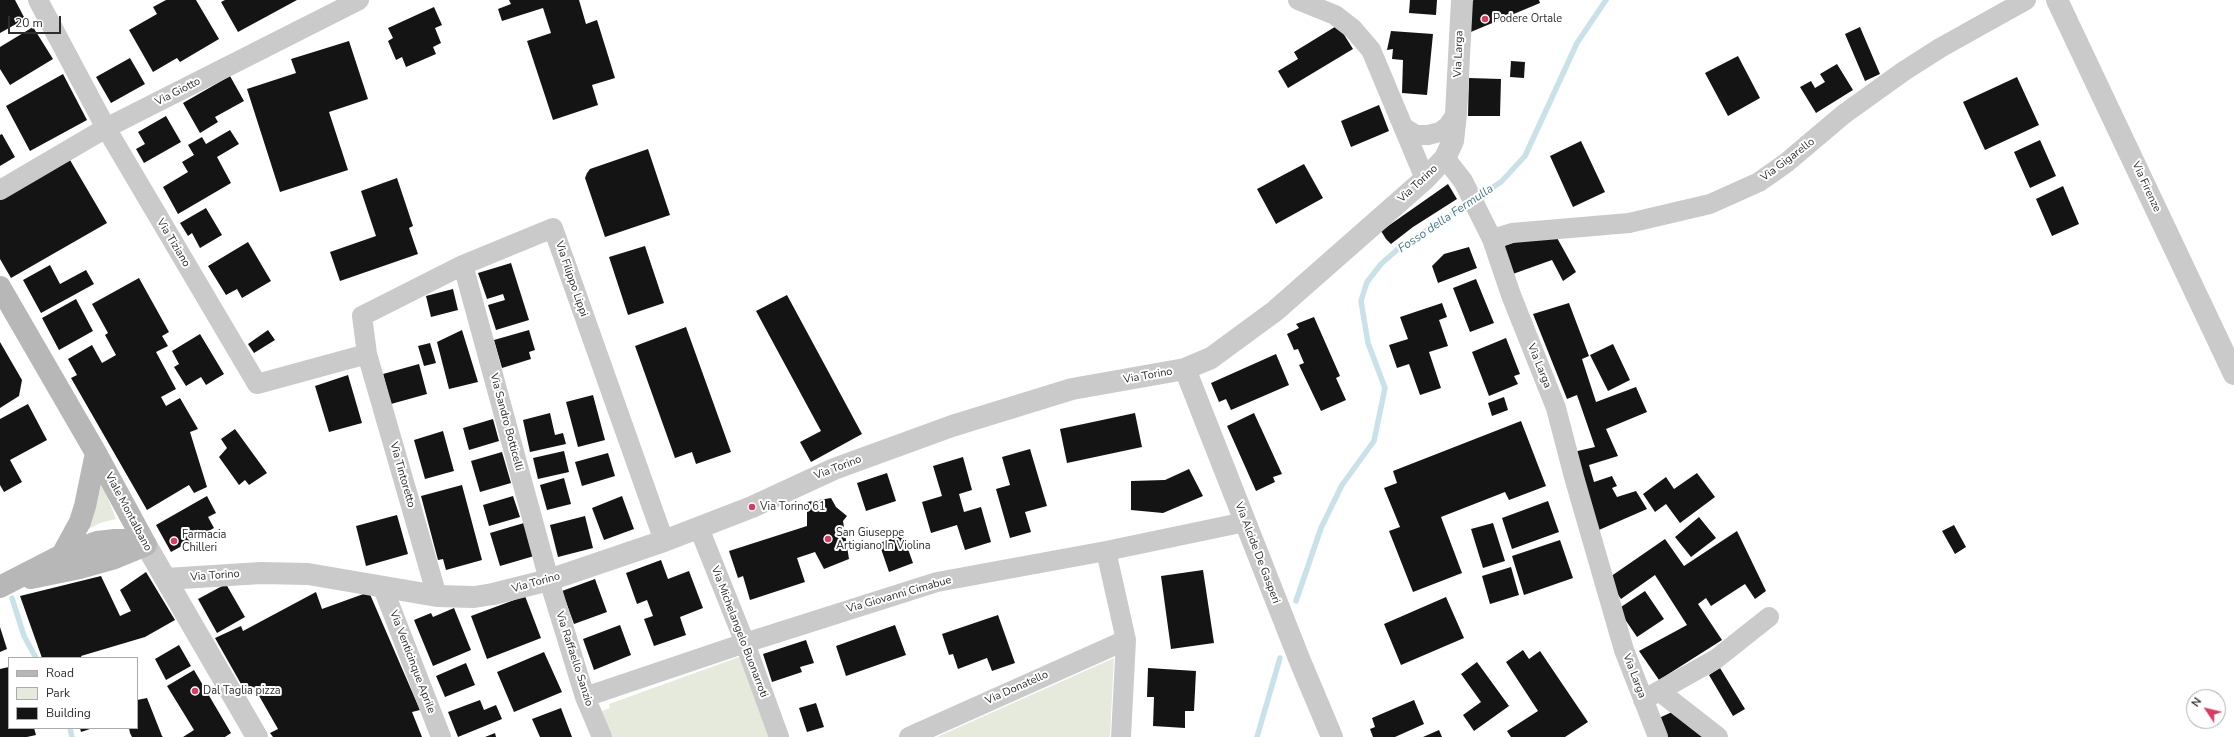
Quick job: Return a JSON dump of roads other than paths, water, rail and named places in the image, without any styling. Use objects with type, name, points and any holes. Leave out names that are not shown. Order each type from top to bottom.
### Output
[{"type":"main road","name":"Viale Montalbano","points":[[0,288],[96,453],[146,545]]},
{"type":"main road","points":[[62,555],[80,522],[96,453]]},
{"type":"main road","points":[[8,584],[62,555],[97,542],[129,540],[146,545]]},
{"type":"main road","points":[[8,584],[80,568],[112,559],[146,545]]},
{"type":"street","name":"Via Tiziano","points":[[38,0],[106,128],[257,384],[367,354]]},
{"type":"street","name":"Via Giotto","points":[[0,190],[106,128],[359,0]]},
{"type":"street","points":[[1298,0],[1336,15],[1358,34],[1371,50],[1425,179]]},
{"type":"street","name":"Via Larga","points":[[1462,0],[1456,114],[1453,142],[1445,158],[1465,186],[1492,239],[1511,295],[1556,408],[1598,564],[1624,650],[1651,695],[1658,737]]},
{"type":"street","name":"Via Gigarello","points":[[1492,239],[1512,233],[1629,223],[1710,204],[1759,182],[1786,163],[1844,114],[1904,70],[2026,0]]},
{"type":"street","name":"Via Firenze","points":[[2057,0],[2234,374]]},
{"type":"street","points":[[1403,127],[1416,135],[1434,134],[1448,126],[1456,114]]},
{"type":"street","name":"Via Torino","points":[[166,579],[261,573],[308,574],[437,596],[474,596],[494,594],[549,580],[699,528],[752,507],[834,469],[952,426],[1072,389],[1185,369],[1211,358],[1275,311],[1425,179],[1445,158]]},
{"type":"street","name":"Via Filippo Lippi","points":[[367,354],[362,316],[463,265],[553,228],[664,541]]},
{"type":"street","name":"Via Sandro Botticelli","points":[[463,265],[549,580]]},
{"type":"street","name":"Via Tintoretto","points":[[367,354],[437,596]]},
{"type":"street","name":"Via Alcide De Gasperi","points":[[1185,369],[1332,737]]},
{"type":"street","name":"Via Giovanni Cimabue","points":[[585,697],[745,643],[937,582],[1106,551],[1245,522]]},
{"type":"street","name":"Via Michelangelo Buonarroti","points":[[699,528],[745,643],[779,737]]},
{"type":"street","name":"Viale Montalbano","points":[[146,545],[257,737]]},
{"type":"street","points":[[1106,551],[1126,640],[1121,737]]},
{"type":"street","name":"Via Raffaello Sanzio","points":[[549,580],[585,697],[602,737]]},
{"type":"street","name":"Via Venticinque Aprile","points":[[383,588],[441,737]]},
{"type":"street","points":[[1718,737],[1651,695],[1716,659],[1769,617]]},
{"type":"street","name":"Via Donatello","points":[[909,737],[1126,640]]},
{"type":"waterway","name":"Fosso della Fermulla","points":[[1296,601],[1321,528],[1342,485],[1374,441],[1385,388],[1368,343],[1361,301],[1367,282],[1381,264],[1398,249],[1501,182],[1525,156],[1577,43],[1606,0]]},
{"type":"waterway","points":[[12,598],[24,636],[35,657]]},
{"type":"waterway","name":"Fosso della Fermulla","points":[[1257,737],[1280,658]]},
{"type":"waterway","points":[[70,729],[72,737]]},
{"type":"place","name":"Podere Ortale","points":[[1485,19]]},
{"type":"place","name":"Via Torino 61","points":[[752,507]]},
{"type":"place","name":"San Giuseppe Artigiano In Violina","points":[[828,539]]},
{"type":"place","name":"Farmacia Chilleri","points":[[174,541]]},
{"type":"place","name":"Dal Taglia pizza","points":[[195,691]]}]
